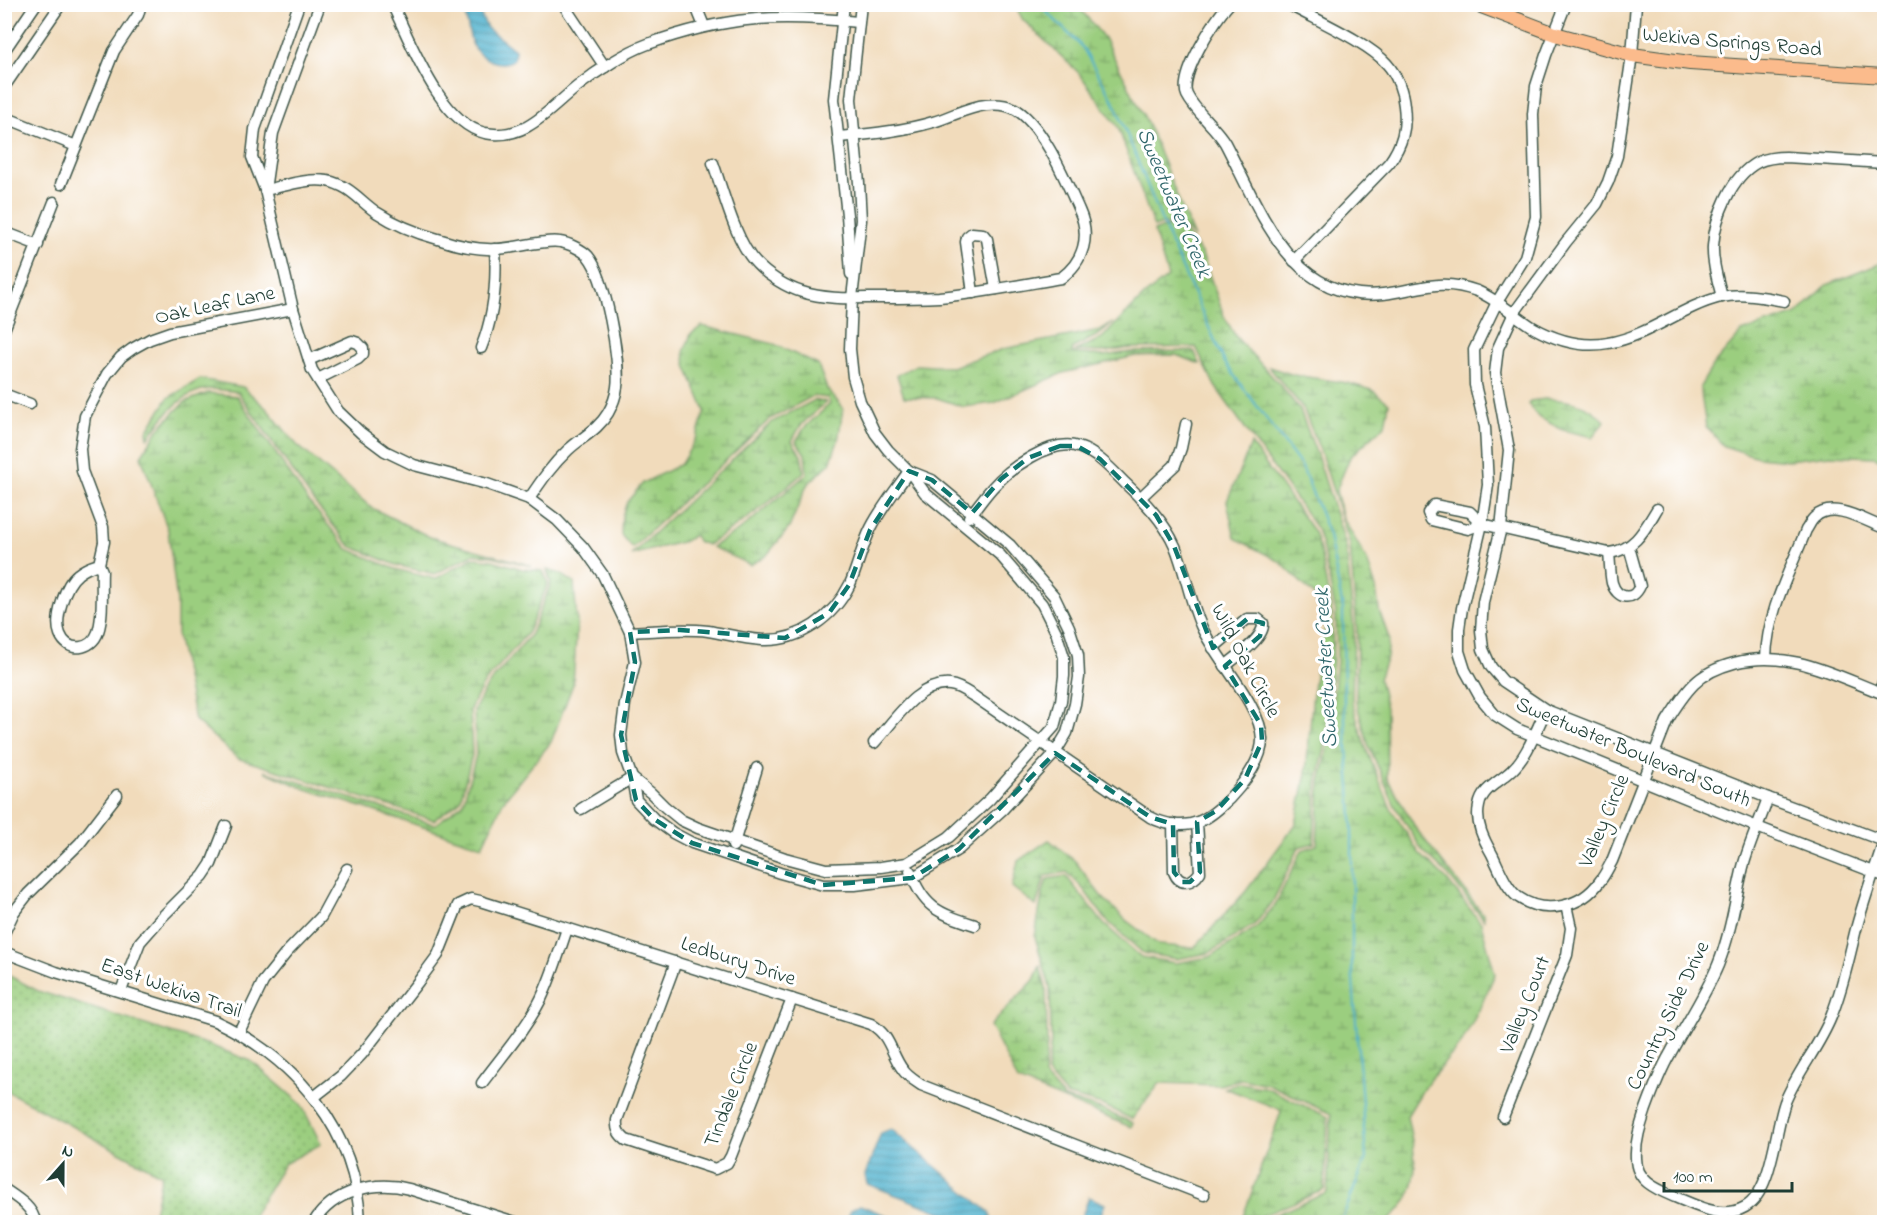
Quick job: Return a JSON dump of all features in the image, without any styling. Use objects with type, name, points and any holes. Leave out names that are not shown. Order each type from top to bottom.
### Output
[{"type":"main road","name":"Wekiva Springs Road","points":[[1476,4],[1555,34],[1632,55],[1690,63],[1884,76]]},
{"type":"street","points":[[4,51],[36,4]]},
{"type":"street","points":[[4,87],[61,4]]},
{"type":"street","points":[[61,184],[114,51],[138,15],[141,4]]},
{"type":"street","points":[[299,4],[255,129],[252,157],[264,190],[293,309],[309,360],[338,411],[361,434],[385,451],[414,465],[487,484],[529,499],[557,520],[583,547],[603,575],[630,632],[635,662],[625,704],[621,735],[623,753],[632,778],[636,800],[654,819],[673,833],[692,843],[823,885],[855,885],[912,878],[958,849],[1002,810],[1055,753],[1067,733],[1079,677],[1078,655],[1069,627],[1054,596],[1010,545],[932,480],[909,471]]},
{"type":"street","points":[[264,190],[273,133],[320,4]]},
{"type":"street","points":[[392,4],[426,76],[453,113],[467,125],[484,133],[507,135],[524,129],[540,118],[579,84],[605,67],[646,45],[704,26],[768,17],[806,17],[858,22]]},
{"type":"street","points":[[563,4],[605,67]]},
{"type":"street","points":[[695,4],[704,26]]},
{"type":"street","points":[[844,4],[834,99],[847,215],[852,298]]},
{"type":"street","points":[[632,778],[681,820],[698,828],[785,858],[826,869],[855,869],[907,862],[949,837],[990,799],[1054,727],[1061,701],[1064,657],[1056,632],[1042,604],[1000,555],[925,493],[909,471],[874,433],[860,401],[853,377],[850,348],[852,298],[861,220],[851,99],[861,4]]},
{"type":"street","points":[[1288,4],[1372,50],[1388,65],[1398,83],[1406,119],[1398,150],[1389,163],[1294,261]]},
{"type":"street","name":"Sweetwater Boulevard South","points":[[1566,4],[1545,55],[1536,87],[1533,114],[1536,217],[1525,257],[1497,303],[1474,350],[1475,385],[1485,427],[1488,485],[1482,524],[1459,629],[1459,651],[1465,670],[1480,697],[1495,715],[1533,736],[1879,874]]},
{"type":"street","name":"Sweetwater Boulevard South","points":[[1636,4],[1632,55],[1617,156],[1608,182],[1597,204],[1514,313],[1498,348],[1495,373],[1509,450],[1501,528],[1483,602],[1481,630],[1483,649],[1491,667],[1503,681],[1546,710],[1768,798],[1884,841]]},
{"type":"street","points":[[1226,5],[1192,61],[1185,84],[1186,94],[1218,131],[1277,243],[1311,277],[1339,290],[1359,294],[1381,294],[1436,283],[1458,286],[1478,292],[1533,327],[1555,338],[1581,344],[1606,344],[1639,335],[1693,307],[1722,297],[1747,296],[1784,302]]},
{"type":"street","points":[[270,85],[288,91]]},
{"type":"street","points":[[713,163],[742,243],[754,262],[784,284],[802,292],[852,298],[937,297],[973,293],[1060,278],[1071,271],[1080,259],[1084,246],[1081,214],[1037,129],[1025,116],[1013,108],[1001,104],[972,107],[934,122],[908,128],[838,137]]},
{"type":"street","points":[[7,118],[76,146]]},
{"type":"street","points":[[1722,297],[1715,269],[1713,247],[1717,222],[1727,197],[1740,177],[1757,163],[1770,158],[1884,163]]},
{"type":"street","points":[[264,190],[303,181],[327,181],[344,187],[374,210],[417,234],[455,244],[495,249],[559,241],[587,255],[605,298],[618,362],[617,388],[608,413],[595,430],[570,448],[548,470],[529,499]]},
{"type":"street","points":[[4,330],[54,202]]},
{"type":"street","points":[[4,232],[38,245]]},
{"type":"street","points":[[973,293],[966,242],[967,237],[972,233],[984,234],[987,239],[996,289]]},
{"type":"street","points":[[481,348],[488,331],[495,292],[495,249]]},
{"type":"street","name":"Oak Leaf Lane","points":[[99,564],[78,574],[68,587],[58,620],[60,634],[72,647],[85,647],[97,636],[100,622],[102,571],[99,564],[104,542],[103,527],[82,471],[80,449],[85,416],[107,374],[121,357],[150,339],[192,327],[293,309]]},
{"type":"street","points":[[309,360],[352,341],[358,342],[363,348],[363,354],[358,359],[318,379]]},
{"type":"street","points":[[4,394],[30,404]]},
{"type":"street","points":[[1140,498],[1174,465],[1181,448],[1186,424]]},
{"type":"street","name":"Wild Oak Circle","points":[[874,743],[915,697],[930,688],[950,685],[968,693],[1150,817],[1173,824],[1197,822],[1216,811],[1245,780],[1255,763],[1262,741],[1260,725],[1213,648],[1190,596],[1174,546],[1156,515],[1100,459],[1077,446],[1059,446],[1036,454],[1015,468],[990,490],[963,524]]},
{"type":"street","points":[[630,632],[706,631],[763,640],[785,638],[805,631],[829,613],[841,598],[849,585],[870,530],[882,508],[909,471]]},
{"type":"street","points":[[1482,524],[1590,550],[1619,552],[1639,538],[1658,509]]},
{"type":"street","points":[[1766,658],[1770,620],[1806,530],[1814,518],[1823,512],[1844,512],[1884,528]]},
{"type":"street","points":[[1609,552],[1612,584],[1624,597],[1632,597],[1638,592],[1640,586],[1629,547]]},
{"type":"street","points":[[1042,604],[1054,596]]},
{"type":"street","points":[[1213,648],[1247,619],[1258,619],[1263,623],[1264,628],[1260,636],[1225,666]]},
{"type":"street","name":"Valley Circle","points":[[1566,905],[1579,900],[1600,882],[1612,861],[1667,721],[1694,683],[1711,671],[1750,659],[1783,659],[1804,664],[1882,693]]},
{"type":"street","points":[[1882,693],[1884,679]]},
{"type":"street","points":[[1546,710],[1517,765],[1489,788],[1482,797],[1478,808],[1478,819],[1483,838],[1507,884],[1517,896],[1533,905],[1549,908],[1566,905]]},
{"type":"street","points":[[731,855],[758,768]]},
{"type":"street","points":[[581,809],[632,778]]},
{"type":"street","points":[[4,933],[14,912],[28,894],[80,843],[117,795]]},
{"type":"street","name":"Country Side Drive","points":[[1768,798],[1743,866],[1728,939],[1718,965],[1655,1084],[1637,1141],[1635,1157],[1637,1169],[1645,1181],[1659,1190],[1708,1210],[1734,1212],[1756,1198],[1760,1191],[1785,1104],[1794,1082],[1813,1053],[1830,1020],[1842,988],[1855,933],[1879,874],[1884,841]]},
{"type":"street","points":[[1173,824],[1174,872],[1182,882],[1190,882],[1196,879],[1200,872],[1197,822]]},
{"type":"street","points":[[121,991],[140,942],[203,876],[211,864],[226,826]]},
{"type":"street","points":[[907,862],[912,878],[923,897],[936,911],[975,925]]},
{"type":"street","points":[[239,1032],[263,982],[287,952],[321,917],[347,869]]},
{"type":"street","name":"Ledbury Drive","points":[[314,1096],[341,1076],[362,1054],[438,955],[455,911],[462,902],[471,899],[851,1017],[877,1028],[888,1040],[902,1069],[921,1085],[1204,1196]]},
{"type":"street","name":"Valley Court","points":[[1503,1117],[1567,955],[1571,928],[1566,905]]},
{"type":"street","points":[[482,1083],[527,1023],[540,1000],[550,979],[567,928]]},
{"type":"street","name":"East Wekiva Trail","points":[[4,952],[56,972],[215,1021],[239,1032],[280,1061],[314,1096],[338,1136],[356,1190],[360,1222]]},
{"type":"street","name":"Tindale Circle","points":[[676,962],[616,1128],[626,1140],[715,1169],[727,1163],[731,1156],[792,999]]},
{"type":"street","points":[[314,1222],[327,1206],[356,1190],[382,1185],[394,1185],[515,1222]]},
{"type":"street","points":[[4,1189],[34,1214],[35,1222]]},
{"type":"highlighted area","points":[[1060,446],[1077,446],[1100,459],[1156,515],[1174,546],[1213,648],[1247,619],[1263,623],[1260,636],[1225,666],[1261,725],[1262,741],[1245,779],[1216,811],[1197,822],[1200,872],[1190,882],[1182,882],[1174,872],[1173,824],[1150,817],[1055,753],[959,849],[912,878],[823,885],[692,843],[654,819],[636,800],[621,735],[635,662],[630,632],[680,630],[785,638],[829,613],[849,585],[870,530],[909,471],[932,480],[972,513],[1001,479],[1028,458]]},
{"type":"green space","points":[[1015,5],[1077,5],[1104,38],[1148,124],[1194,238],[1177,224],[1154,227],[1118,127],[1079,73],[1023,20]]},
{"type":"green space","points":[[1167,226],[1183,230],[1202,254],[1224,316],[1236,337],[1300,410],[1346,546],[1354,633],[1352,702],[1365,746],[1391,809],[1419,853],[1447,880],[1481,923],[1495,974],[1462,1042],[1425,1086],[1407,1116],[1413,1147],[1414,1179],[1407,1199],[1386,1222],[1257,1222],[1327,1193],[1331,1114],[1268,1084],[1241,1079],[1220,1085],[1160,1083],[1132,1119],[1102,1105],[1066,1095],[1047,1073],[1051,1042],[1050,987],[1035,937],[1047,879],[1066,876],[1104,924],[1141,957],[1176,963],[1210,957],[1257,927],[1275,905],[1302,850],[1317,845],[1320,782],[1328,748],[1337,661],[1336,613],[1317,529],[1215,386],[1196,347],[1131,348],[1104,352],[1075,351],[1102,338],[1145,295],[1168,277],[1154,231]]},
{"type":"green space","points":[[1884,262],[1884,462],[1875,457],[1830,455],[1788,460],[1758,457],[1724,446],[1706,427],[1700,387],[1713,365],[1742,332],[1797,314],[1827,285]]},
{"type":"green space","points":[[1113,323],[1100,334],[1073,348],[1072,353],[1103,356],[1131,352],[1194,351],[1200,364],[1176,355],[1135,356],[1063,373],[994,403],[964,407],[937,398],[904,397],[897,375],[916,365],[952,367],[1003,349],[1100,330]]},
{"type":"green space","points":[[702,326],[774,344],[818,365],[827,389],[843,408],[838,441],[830,463],[807,485],[789,528],[766,556],[750,565],[712,547],[741,529],[807,474],[805,454],[796,441],[804,428],[830,404],[828,398],[813,396],[770,419],[632,548],[621,535],[622,516],[627,502],[643,483],[681,464],[697,437],[705,411],[686,365],[684,352],[691,334]]},
{"type":"green space","points":[[1269,367],[1294,375],[1347,383],[1372,390],[1389,403],[1385,425],[1350,457],[1336,491],[1343,518],[1367,560],[1376,588],[1379,610],[1389,638],[1387,657],[1379,679],[1386,708],[1387,778],[1417,830],[1483,914],[1484,920],[1450,877],[1422,850],[1395,806],[1368,744],[1356,701],[1357,632],[1350,544],[1321,453],[1303,408]]},
{"type":"green space","points":[[200,379],[243,387],[267,409],[297,445],[372,508],[430,537],[532,566],[493,556],[473,554],[435,574],[396,565],[350,546],[311,498],[238,392],[210,389],[191,394],[174,406],[148,438],[147,431],[168,398]]},
{"type":"green space","points":[[208,393],[237,396],[308,501],[348,549],[395,569],[435,579],[473,558],[492,560],[522,569],[543,571],[548,583],[528,632],[485,682],[470,709],[472,755],[460,801],[434,820],[237,758],[195,720],[177,634],[177,602],[168,530],[141,456],[160,427],[185,402]]},
{"type":"green space","points":[[815,400],[826,402],[801,425],[792,441],[801,455],[804,472],[781,492],[745,520],[707,545],[697,541],[694,535],[685,541],[631,555],[772,422]]},
{"type":"green space","points":[[1562,400],[1585,406],[1605,421],[1592,437],[1563,430],[1538,417],[1528,404],[1530,401]]},
{"type":"green space","points":[[1251,444],[1314,532],[1332,614],[1333,661],[1325,748],[1317,782],[1314,843],[1299,847],[1272,903],[1255,924],[1209,953],[1176,959],[1143,953],[1107,921],[1067,872],[1045,876],[1036,906],[1012,887],[1018,861],[1049,840],[1075,861],[1101,896],[1127,921],[1159,945],[1194,948],[1246,891],[1296,824],[1306,774],[1314,681],[1325,628],[1314,595],[1279,561],[1235,538],[1227,501]]},
{"type":"green space","points":[[547,570],[561,574],[574,583],[577,623],[573,684],[551,742],[504,800],[482,846],[303,788],[264,771],[436,824],[463,803],[476,755],[474,710],[488,685],[531,634],[551,583]]},
{"type":"green space","points":[[1040,966],[1046,988],[1047,1043],[1044,1076],[1064,1098],[1100,1109],[1133,1123],[1131,1127],[1018,1081],[990,1026],[1034,980]]},
{"type":"green space","points":[[4,973],[38,991],[209,1045],[251,1061],[301,1104],[321,1144],[284,1164],[249,1222],[152,1222],[162,1175],[5,1090]]},
{"type":"green space","points":[[1240,1083],[1267,1088],[1328,1117],[1324,1190],[1247,1222],[1241,1222],[1281,1112],[1279,1109],[1225,1088]]},
{"type":"water","points":[[464,5],[476,5],[487,28],[515,50],[514,59],[498,63],[476,51],[470,38]]},
{"type":"water","points":[[891,1129],[989,1212],[993,1222],[966,1222],[867,1184],[865,1175],[881,1133]]},
{"type":"water","points":[[1089,1197],[1105,1204],[1098,1222],[1082,1216]]},
{"type":"water","points":[[860,1205],[903,1222],[846,1222],[851,1210]]},
{"type":"waterway","name":"Sweetwater Creek","points":[[1043,4],[1044,9],[1083,48],[1114,102],[1170,241],[1225,363],[1302,467],[1329,535],[1343,609],[1344,705],[1352,817],[1352,967],[1366,1158],[1341,1222]]}]
